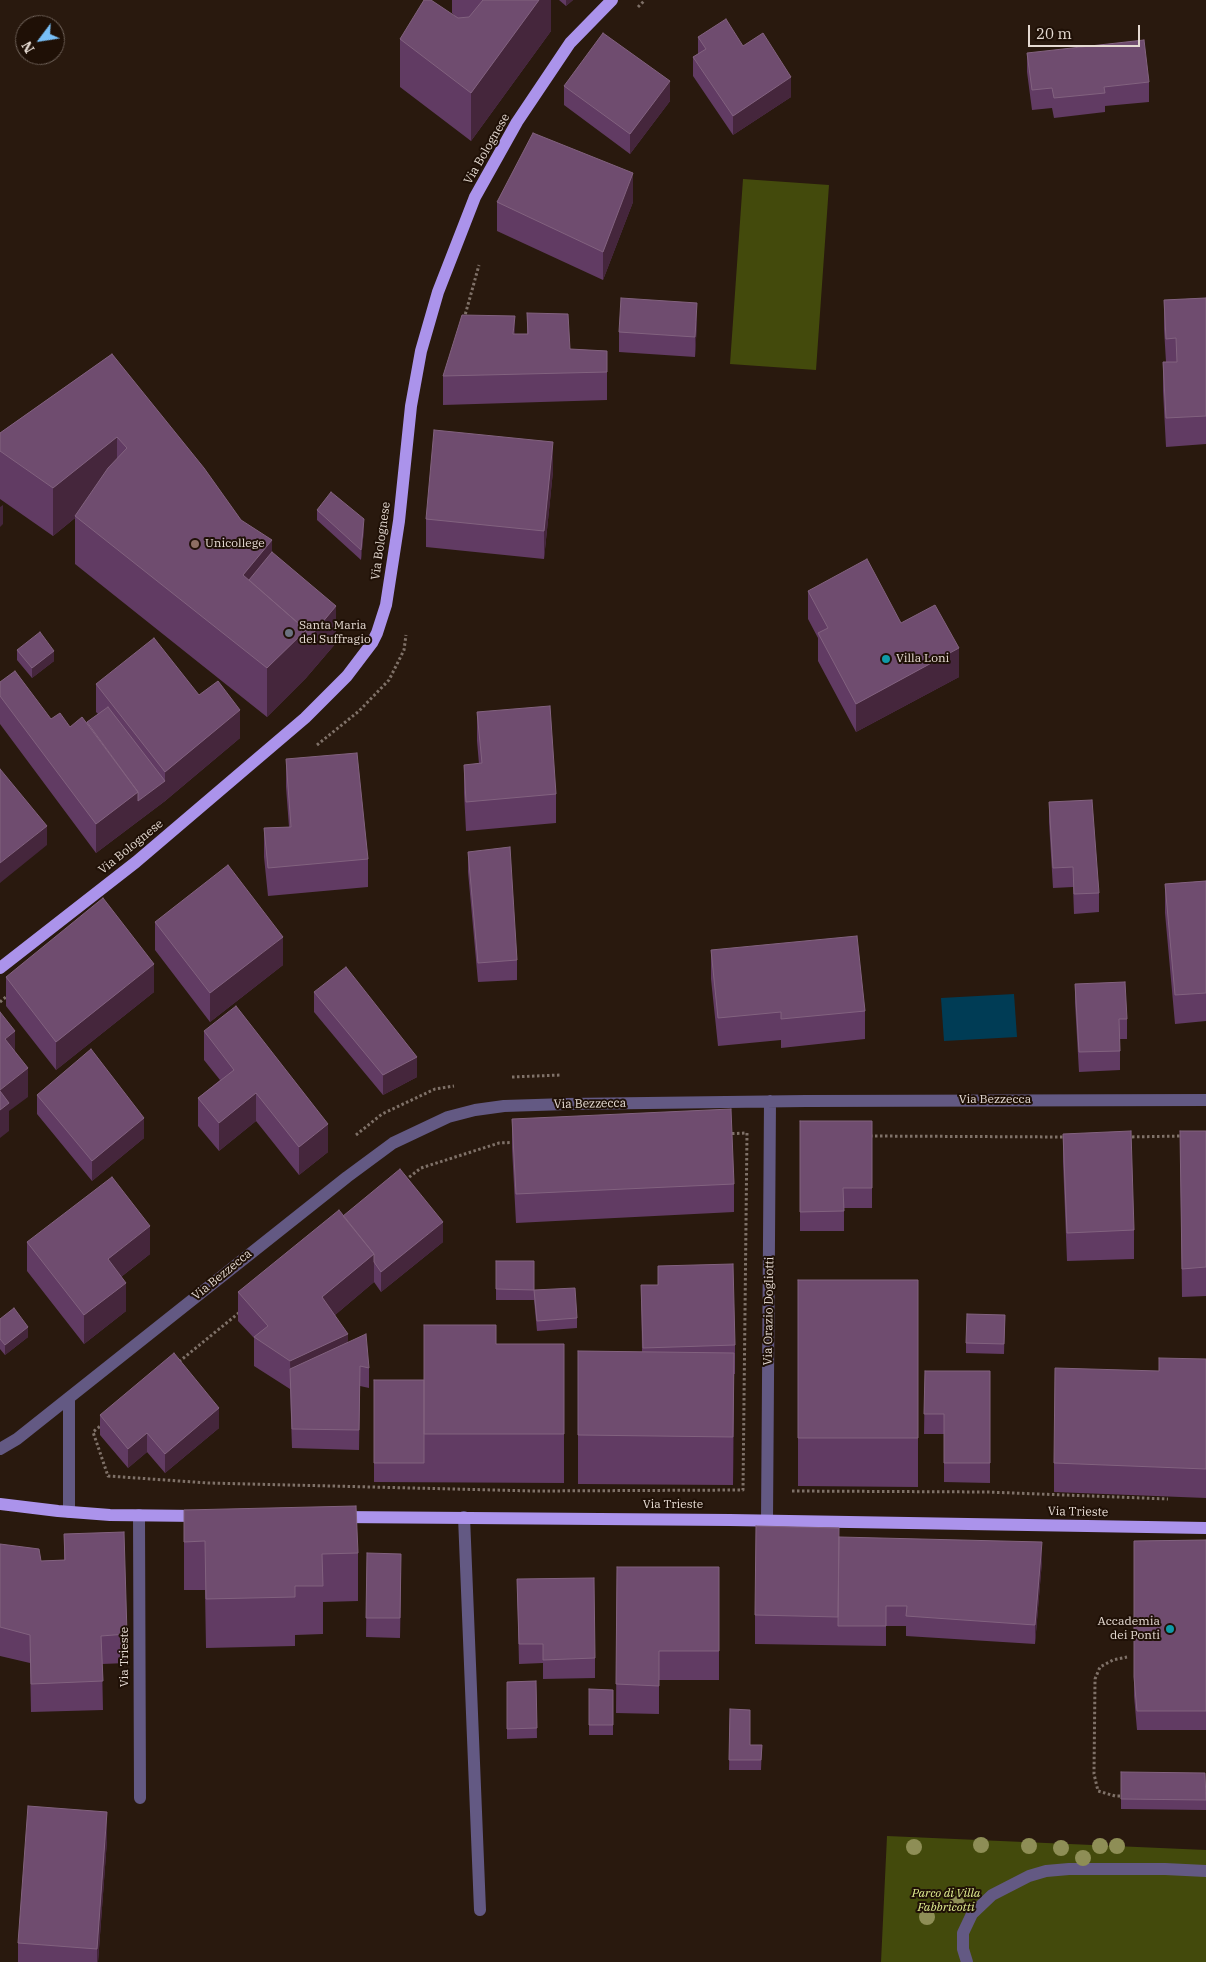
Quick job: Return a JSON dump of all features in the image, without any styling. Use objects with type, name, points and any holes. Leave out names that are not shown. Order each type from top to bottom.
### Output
[{"type":"main road","name":"Via Bolognese","points":[[0,968],[136,862],[305,718],[348,676],[372,643],[380,626],[386,605],[399,522],[411,406],[421,351],[438,292],[475,198],[517,122],[570,43],[612,0]]},
{"type":"main road","points":[[0,1504],[69,1512],[208,1516]]},
{"type":"main road","name":"Via Trieste","points":[[326,1517],[767,1520],[1206,1528]]},
{"type":"street","name":"Via Bezzecca","points":[[0,1449],[17,1439],[347,1177],[393,1143],[448,1117],[474,1110],[504,1106],[770,1101],[1206,1100]]},
{"type":"street","name":"Via Orazio Dogliotti","points":[[767,1520],[770,1101]]},
{"type":"street","points":[[69,1398],[69,1512]]},
{"type":"street","name":"Via Trieste","points":[[139,1515],[140,1798]]},
{"type":"street","points":[[464,1518],[480,1910]]},
{"type":"street","points":[[967,1962],[962,1940],[968,1920],[977,1908],[992,1895],[1028,1876],[1046,1871],[1069,1869],[1206,1871]]},
{"type":"path","points":[[632,12],[645,0]]},
{"type":"path","points":[[462,325],[481,260]]},
{"type":"path","points":[[316,746],[359,711],[389,680],[404,650],[407,631]]},
{"type":"path","points":[[0,1002],[8,996]]},
{"type":"path","points":[[503,1079],[522,1076],[562,1075]]},
{"type":"path","points":[[354,1136],[382,1114],[435,1089],[454,1086]]},
{"type":"path","points":[[743,1490],[535,1492],[208,1483],[108,1476],[93,1432],[313,1253],[421,1168],[499,1143],[747,1133],[746,1148]]},
{"type":"path","points":[[865,1136],[1070,1137]]},
{"type":"path","points":[[1119,1137],[1187,1136]]},
{"type":"path","points":[[788,1491],[987,1492],[1173,1499]]},
{"type":"path","points":[[1127,1657],[1113,1660],[1100,1667],[1095,1679],[1094,1774],[1098,1790],[1115,1796],[1134,1796]]},
{"type":"green space","points":[[743,179],[829,185],[816,370],[730,364]]},
{"type":"green space","name":"Parco di Villa Fabbricotti","points":[[887,1836],[1206,1850],[1206,1962],[881,1962]]},
{"type":"water","points":[[1014,994],[1017,1037],[944,1041],[941,998]]},
{"type":"building","points":[[424,0],[431,0],[458,18],[469,17],[483,0],[539,0],[471,93],[400,39]]},
{"type":"building","points":[[726,19],[743,46],[763,33],[791,77],[733,116],[693,57],[706,49],[698,37]]},
{"type":"building","points":[[603,33],[670,81],[630,134],[564,86]]},
{"type":"building","points":[[1144,40],[1149,82],[1104,87],[1105,93],[1054,98],[1052,88],[1032,90],[1027,53]]},
{"type":"building","points":[[533,133],[633,173],[603,252],[497,202]]},
{"type":"building","points":[[621,298],[697,303],[695,337],[619,332]]},
{"type":"building","points":[[1206,298],[1206,416],[1166,418],[1163,362],[1177,362],[1176,338],[1166,339],[1164,300]]},
{"type":"building","points":[[527,313],[568,314],[570,349],[607,351],[607,372],[443,376],[462,315],[515,316],[513,334],[528,334]]},
{"type":"building","points":[[112,354],[204,468],[241,520],[272,540],[243,575],[306,630],[267,668],[75,516],[108,468],[127,448],[117,437],[53,488],[0,451],[0,433]]},
{"type":"building","points":[[434,430],[553,442],[544,531],[426,519]]},
{"type":"building","points":[[331,492],[364,519],[361,550],[317,510]]},
{"type":"building","points":[[272,552],[336,606],[306,642],[306,630],[249,580]]},
{"type":"building","name":"Villa Loni","points":[[867,559],[901,623],[935,605],[959,648],[856,704],[818,633],[828,628],[808,591]]},
{"type":"building","points":[[40,632],[54,651],[32,668],[17,650]]},
{"type":"building","points":[[154,638],[199,695],[218,681],[240,710],[165,772],[96,684]]},
{"type":"building","points":[[15,671],[51,719],[60,713],[70,727],[82,717],[138,792],[96,824],[0,696],[0,682]]},
{"type":"building","points":[[550,706],[556,794],[466,802],[464,765],[482,763],[477,712]]},
{"type":"building","points":[[108,707],[165,781],[138,801],[138,792],[87,722]]},
{"type":"building","points":[[357,753],[368,859],[268,868],[264,828],[291,827],[286,759]]},
{"type":"building","points":[[0,769],[47,826],[0,863]]},
{"type":"building","points":[[1092,800],[1099,893],[1074,894],[1073,867],[1053,868],[1049,802]]},
{"type":"building","points":[[510,847],[517,960],[478,963],[468,852]]},
{"type":"building","points":[[228,865],[283,937],[210,993],[155,922]]},
{"type":"building","points":[[1206,881],[1206,993],[1175,995],[1165,884]]},
{"type":"building","points":[[103,898],[154,964],[56,1042],[6,977]]},
{"type":"building","points":[[857,936],[865,1011],[781,1019],[781,1012],[718,1018],[711,950]]},
{"type":"building","points":[[346,967],[417,1057],[383,1075],[314,992]]},
{"type":"building","points":[[1125,982],[1127,1019],[1119,1019],[1120,1051],[1079,1052],[1075,984]]},
{"type":"building","points":[[236,1006],[328,1124],[299,1147],[256,1093],[219,1123],[198,1098],[234,1070],[204,1031]]},
{"type":"building","points":[[0,1012],[15,1031],[5,1039],[28,1068],[0,1090]]},
{"type":"building","points":[[91,1049],[144,1118],[92,1161],[37,1095]]},
{"type":"building","points":[[0,1091],[9,1103],[0,1110]]},
{"type":"building","points":[[731,1109],[734,1184],[516,1194],[512,1119]]},
{"type":"building","points":[[800,1121],[872,1121],[872,1188],[843,1188],[844,1211],[800,1212]]},
{"type":"building","points":[[1131,1131],[1134,1230],[1067,1233],[1063,1134]]},
{"type":"building","points":[[1180,1131],[1206,1131],[1206,1267],[1182,1269]]},
{"type":"building","points":[[400,1169],[443,1222],[381,1272],[374,1262],[374,1254],[343,1216]]},
{"type":"building","points":[[112,1177],[150,1226],[108,1259],[126,1283],[84,1315],[27,1242]]},
{"type":"building","points":[[339,1210],[374,1254],[322,1297],[348,1334],[290,1361],[254,1337],[268,1326],[238,1292]]},
{"type":"building","points":[[496,1261],[534,1261],[534,1290],[496,1289]]},
{"type":"building","points":[[733,1264],[735,1345],[643,1348],[641,1285],[658,1285],[658,1266]]},
{"type":"building","points":[[798,1280],[918,1280],[918,1438],[798,1438]]},
{"type":"building","points":[[575,1288],[577,1318],[537,1321],[534,1290]]},
{"type":"building","points":[[14,1308],[28,1327],[5,1345],[0,1339],[0,1319]]},
{"type":"building","points":[[967,1314],[1005,1315],[1004,1344],[966,1343]]},
{"type":"building","points":[[424,1325],[496,1325],[496,1344],[564,1344],[564,1434],[424,1434]]},
{"type":"building","points":[[366,1334],[369,1368],[360,1366],[359,1430],[292,1429],[290,1369]]},
{"type":"building","points":[[578,1351],[734,1353],[733,1437],[578,1435]]},
{"type":"building","points":[[174,1353],[219,1408],[165,1454],[147,1433],[128,1449],[100,1415]]},
{"type":"building","points":[[1159,1358],[1206,1359],[1206,1469],[1054,1463],[1055,1368],[1159,1371]]},
{"type":"building","points":[[925,1371],[990,1371],[990,1463],[944,1463],[944,1414],[924,1414]]},
{"type":"building","points":[[374,1380],[424,1380],[424,1463],[374,1463]]},
{"type":"building","points":[[356,1506],[358,1553],[322,1554],[323,1586],[295,1586],[295,1597],[206,1599],[205,1541],[184,1542],[184,1510]]},
{"type":"building","points":[[756,1526],[839,1528],[838,1617],[755,1615]]},
{"type":"building","points":[[124,1532],[127,1634],[101,1636],[103,1681],[31,1684],[30,1635],[0,1627],[0,1544],[39,1549],[41,1561],[65,1560],[64,1534]]},
{"type":"building","points":[[839,1537],[1042,1542],[1035,1625],[906,1616],[907,1606],[886,1606],[886,1626],[838,1626]]},
{"type":"building","name":"Accademia dei Ponti","points":[[1206,1540],[1206,1711],[1137,1711],[1134,1677],[1134,1541]]},
{"type":"building","points":[[367,1553],[401,1554],[400,1618],[366,1618]]},
{"type":"building","points":[[617,1567],[719,1567],[719,1651],[659,1651],[659,1686],[616,1684]]},
{"type":"building","points":[[594,1578],[595,1658],[543,1660],[543,1644],[519,1644],[517,1579]]},
{"type":"building","points":[[536,1681],[537,1728],[507,1729],[507,1682]]},
{"type":"building","points":[[589,1689],[613,1690],[613,1725],[589,1725]]},
{"type":"building","points":[[730,1709],[750,1710],[750,1745],[762,1745],[761,1760],[729,1760]]},
{"type":"building","points":[[1121,1772],[1205,1773],[1206,1800],[1121,1799]]},
{"type":"building","points":[[28,1806],[107,1812],[97,1949],[18,1943]]},
{"type":"place","name":"Unicollege","points":[[195,544]]},
{"type":"place","name":"Santa Maria del Suffragio","points":[[289,633]]},
{"type":"place","name":"Villa Loni","points":[[886,659]]},
{"type":"place","name":"Accademia dei Ponti","points":[[1170,1629]]}]
